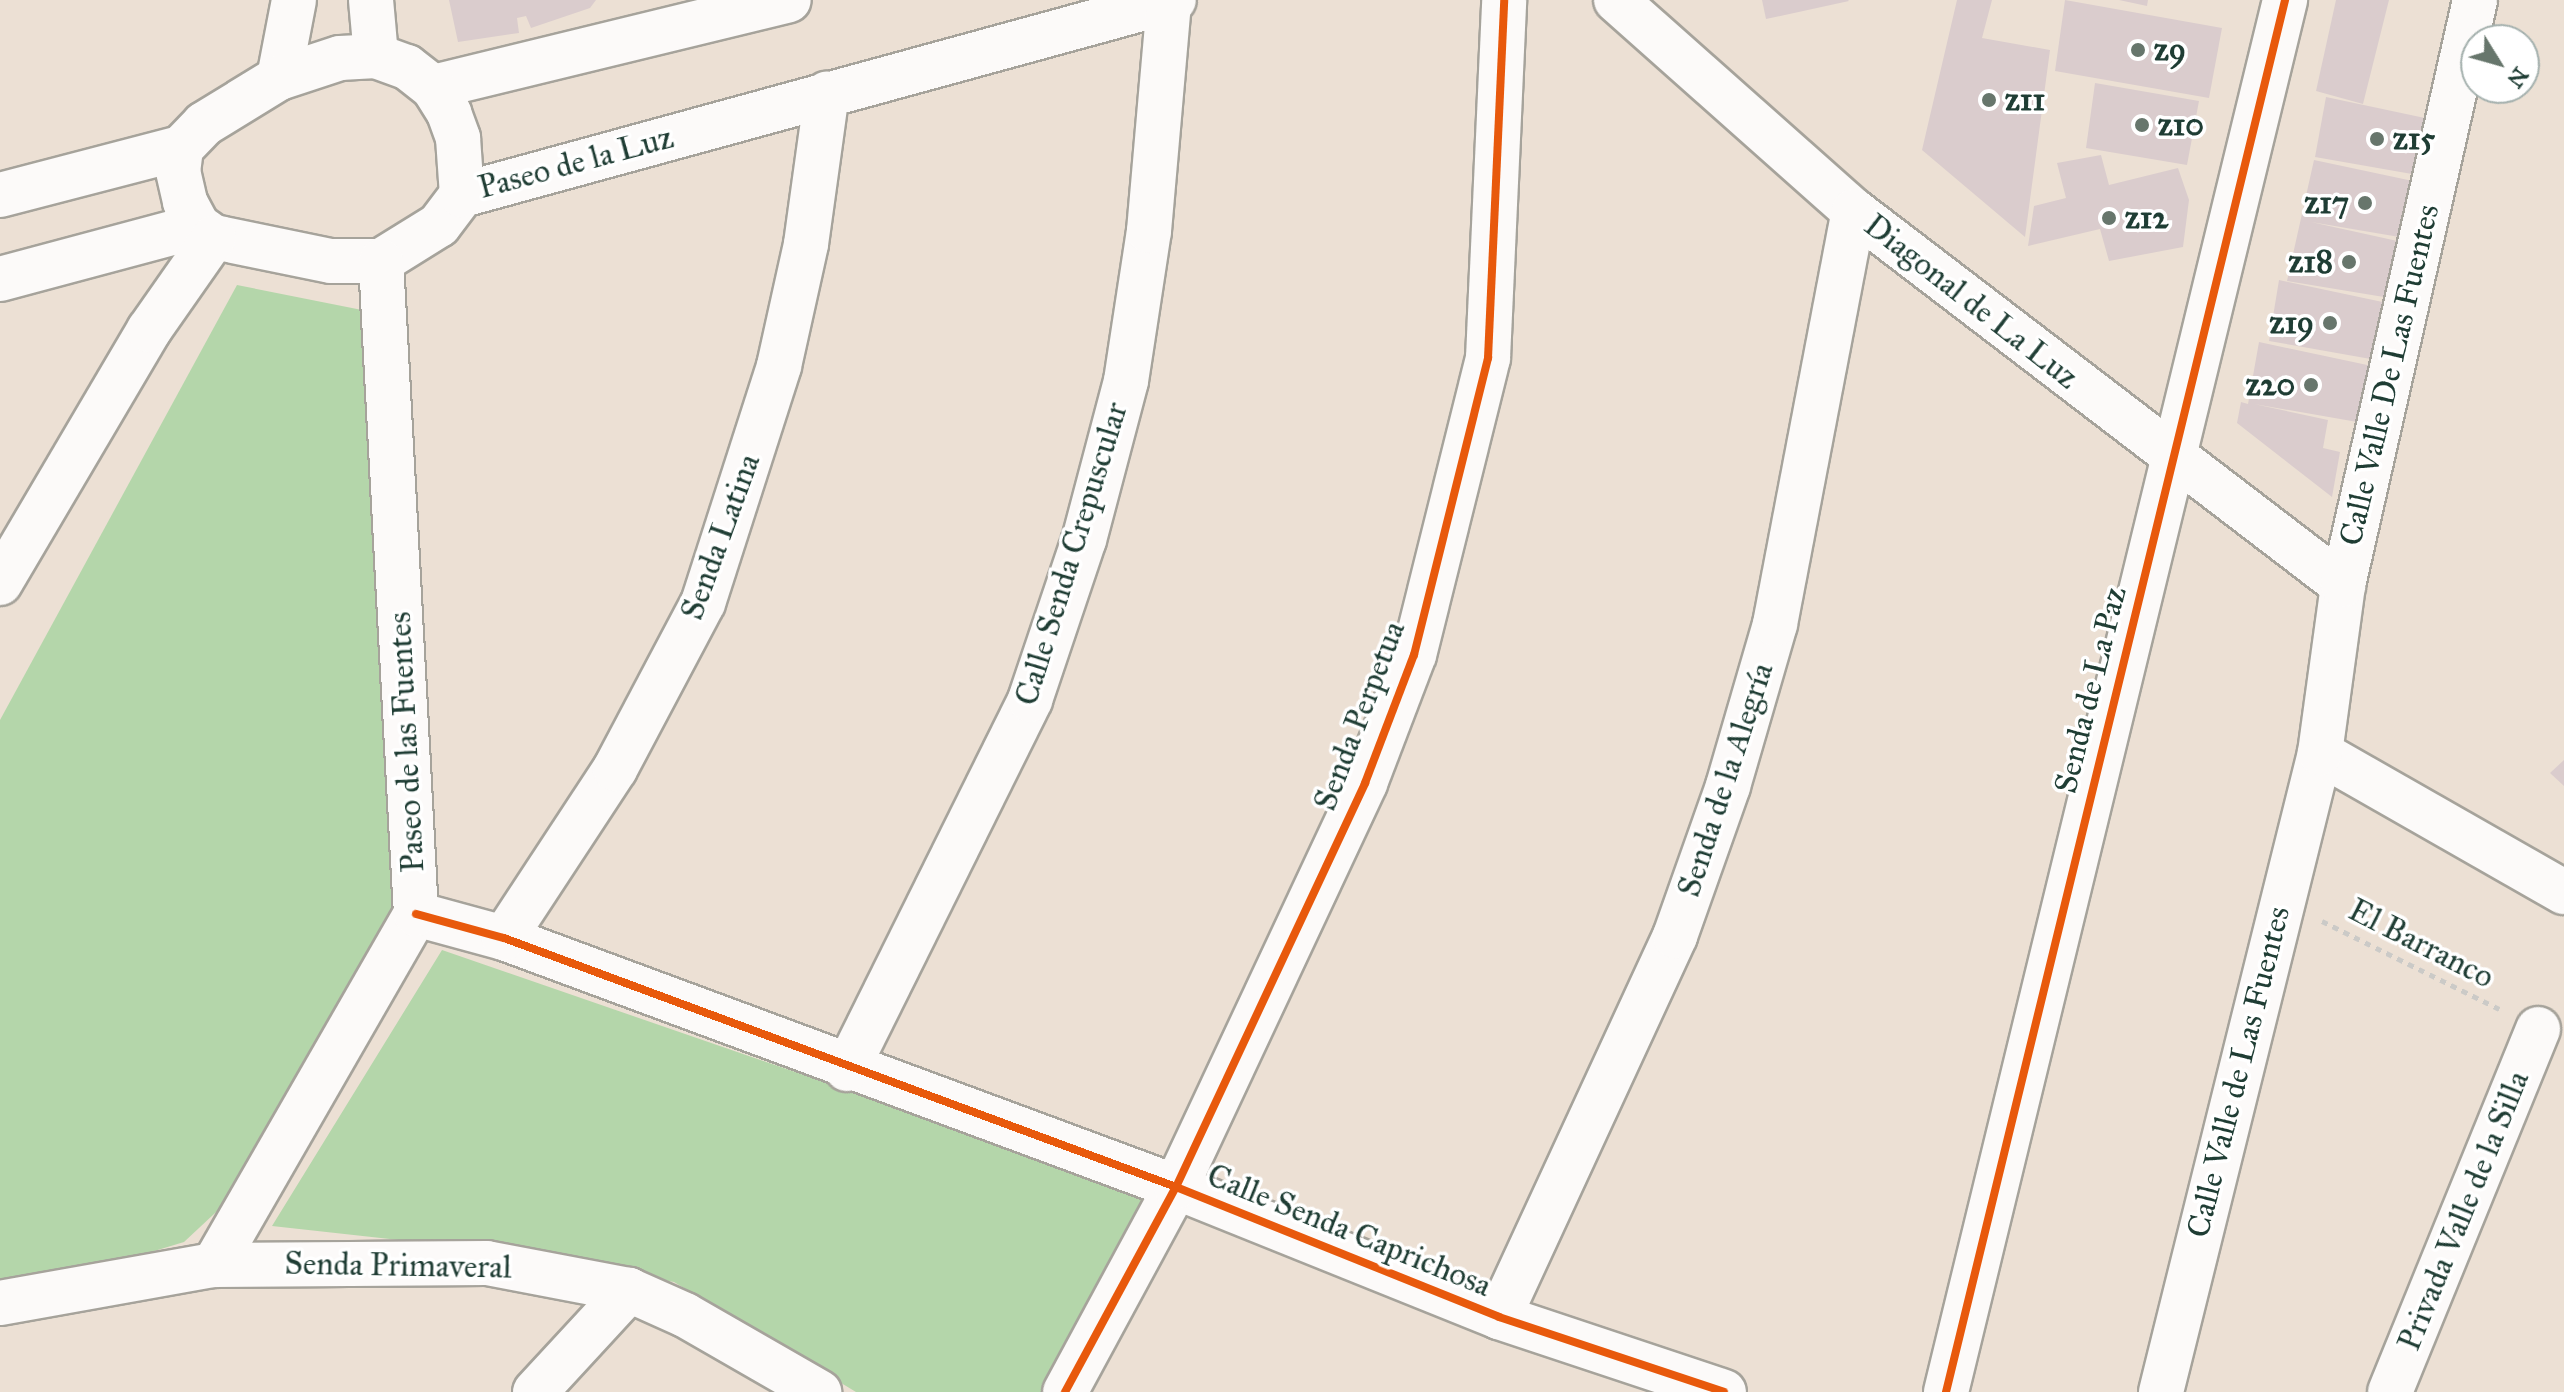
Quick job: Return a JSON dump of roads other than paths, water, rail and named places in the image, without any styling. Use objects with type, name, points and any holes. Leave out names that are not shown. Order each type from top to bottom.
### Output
[{"type":"street","points":[[279,78],[294,0]]},
{"type":"street","points":[[371,0],[376,56]]},
{"type":"street","points":[[433,87],[789,0]]},
{"type":"street","name":"Senda Perpetua","points":[[1065,1392],[1176,1187],[1365,783],[1414,655],[1488,358],[1504,0]]},
{"type":"street","name":"Diagonal de La Luz","points":[[1616,0],[1854,211],[2172,458],[2343,585]]},
{"type":"street","name":"Senda de La Paz","points":[[1946,1392],[2285,0]]},
{"type":"street","name":"Calle Valle De Las Fuentes","points":[[2320,753],[2343,585],[2475,0]]},
{"type":"street","name":"Paseo de la Luz","points":[[381,261],[439,225],[462,195],[1171,1]]},
{"type":"street","name":"Calle Senda Crepuscular","points":[[847,1069],[1030,700],[1084,540],[1128,366],[1149,231],[1171,1]]},
{"type":"street","points":[[0,195],[181,148],[204,124],[279,78],[340,58],[376,56],[407,67],[433,87],[458,138],[462,195]]},
{"type":"street","name":"Senda Latina","points":[[504,938],[615,769],[703,603],[779,366],[806,244],[827,93]]},
{"type":"street","points":[[181,148],[180,186],[206,231]]},
{"type":"street","name":"Senda de la Alegría","points":[[1499,1317],[1675,936],[1728,786],[1775,624],[1854,211]]},
{"type":"street","points":[[0,583],[206,231]]},
{"type":"street","points":[[0,279],[206,231],[317,259],[381,261]]},
{"type":"street","name":"Paseo de las Fuentes","points":[[214,1265],[416,914],[381,261]]},
{"type":"street","points":[[2320,753],[2564,892]]},
{"type":"street","name":"Calle Valle de Las Fuentes","points":[[2161,1392],[2320,753]]},
{"type":"street","name":"Calle Senda Caprichosa","points":[[416,914],[504,938],[847,1069],[1176,1187],[1499,1317],[1724,1392]]},
{"type":"street","name":"Privada Valle de la Silla","points":[[2390,1392],[2538,1029]]},
{"type":"street","name":"Senda Primaveral","points":[[0,1303],[214,1265],[487,1263],[629,1290],[685,1315],[819,1392]]},
{"type":"street","points":[[535,1392],[629,1290]]},
{"type":"place","name":"z9","points":[[2138,50]]},
{"type":"place","name":"z11","points":[[1989,100]]},
{"type":"place","name":"z10","points":[[2142,125]]},
{"type":"place","name":"z15","points":[[2377,139]]},
{"type":"place","name":"z17","points":[[2365,203]]},
{"type":"place","name":"z12","points":[[2109,218]]},
{"type":"place","name":"z18","points":[[2349,262]]},
{"type":"place","name":"z19","points":[[2330,323]]},
{"type":"place","name":"z20","points":[[2311,385]]}]
